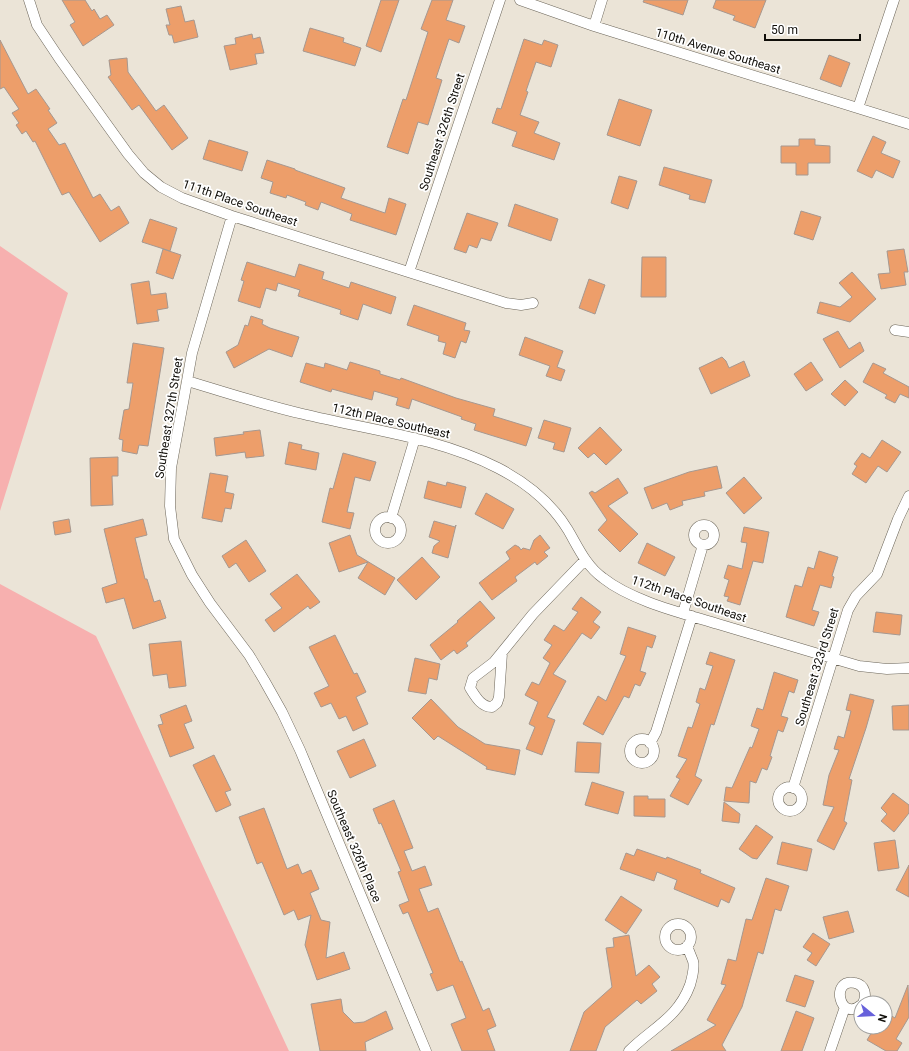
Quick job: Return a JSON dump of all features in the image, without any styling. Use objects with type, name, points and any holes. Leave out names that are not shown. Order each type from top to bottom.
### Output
[{"type":"street","name":"111th Place Southeast","points":[[29,0],[37,25],[59,58],[128,154],[144,173],[155,183],[171,192],[232,216],[506,303],[521,305],[533,303]]},
{"type":"street","name":"Southeast 326th Street","points":[[409,272],[500,0]]},
{"type":"street","name":"110th Avenue Southeast","points":[[520,0],[594,26],[909,124]]},
{"type":"street","points":[[594,26],[602,0]]},
{"type":"street","points":[[858,108],[894,0]]},
{"type":"street","name":"Southeast 327th Street","points":[[232,216],[192,353],[171,468],[170,506],[174,540],[192,576],[210,603],[249,655]]},
{"type":"street","points":[[895,330],[909,332]]},
{"type":"street","name":"112th Place Southeast","points":[[187,381],[301,414],[415,438],[488,463],[529,486],[546,501],[568,529],[585,560],[597,574],[621,590],[688,615],[859,666],[886,669],[909,668]]},
{"type":"street","points":[[391,518],[415,438]]},
{"type":"street","name":"Southeast 323rd Street","points":[[793,788],[848,610],[856,596],[877,574],[898,519],[909,496]]},
{"type":"street","points":[[650,743],[656,732],[688,615],[703,545]]},
{"type":"street","points":[[502,653],[499,697],[497,703],[492,707],[486,707],[481,704],[470,688],[473,678],[494,662],[533,614],[585,560]]},
{"type":"street","name":"Southeast 326th Place","points":[[249,655],[275,699],[300,750],[426,1051]]},
{"type":"street","points":[[629,1051],[639,1041],[664,1023],[677,1010],[687,994],[692,978],[693,961],[687,946]]},
{"type":"street","points":[[853,1009],[845,1007],[842,1004],[839,996],[841,989],[847,983],[856,983],[863,988],[865,995]]},
{"type":"street","points":[[830,1051],[845,1007]]},
{"type":"shaded area","points":[[0,246],[68,293],[0,511]]},
{"type":"shaded area","points":[[0,584],[96,636],[289,1051],[0,1051]]},
{"type":"building","points":[[62,0],[85,0],[92,11],[94,9],[100,19],[107,15],[114,25],[83,46],[70,25],[75,22]]},
{"type":"building","points":[[381,0],[399,0],[381,52],[366,46]]},
{"type":"building","points":[[432,0],[453,0],[446,20],[465,26],[459,43],[449,39],[436,78],[442,80],[428,125],[418,122],[408,154],[387,147],[403,99],[406,100],[428,32],[421,29]]},
{"type":"building","points":[[644,0],[688,0],[683,15],[643,2]]},
{"type":"building","points":[[716,0],[766,0],[755,28],[733,20],[735,16],[713,8]]},
{"type":"building","points":[[181,6],[185,22],[194,20],[198,37],[174,43],[172,35],[169,35],[166,25],[170,25],[166,9]]},
{"type":"building","points":[[310,28],[344,38],[343,42],[361,48],[355,66],[303,51]]},
{"type":"building","points":[[252,34],[253,39],[260,37],[264,53],[255,54],[257,64],[230,70],[224,46],[236,44],[235,38]]},
{"type":"building","points":[[524,39],[542,45],[544,40],[558,45],[551,67],[536,62],[520,115],[539,122],[534,133],[560,143],[554,160],[512,146],[517,132],[492,123],[497,108],[501,109]]},
{"type":"building","points":[[0,40],[28,94],[36,89],[50,109],[48,110],[57,123],[48,129],[59,145],[65,143],[93,198],[100,194],[111,211],[119,206],[129,223],[100,242],[69,192],[62,195],[35,141],[33,142],[26,131],[22,134],[16,125],[19,123],[12,113],[19,109],[4,87],[0,89]]},
{"type":"building","points":[[829,55],[850,63],[841,87],[820,79]]},
{"type":"building","points":[[127,58],[128,72],[156,111],[164,105],[188,138],[172,150],[139,105],[132,110],[108,77],[111,75],[109,60]]},
{"type":"building","points":[[619,99],[652,110],[640,146],[607,135]]},
{"type":"building","points":[[873,136],[886,142],[881,153],[900,161],[893,178],[876,170],[872,178],[857,171]]},
{"type":"building","points":[[799,139],[815,139],[815,145],[830,146],[830,163],[808,163],[808,175],[796,175],[796,163],[781,163],[781,146],[799,146]]},
{"type":"building","points":[[209,140],[248,152],[242,171],[203,159]]},
{"type":"building","points":[[267,160],[345,188],[341,198],[385,213],[389,198],[406,204],[396,235],[350,220],[352,214],[321,202],[318,210],[305,205],[306,202],[287,195],[286,198],[270,193],[273,182],[261,178]]},
{"type":"building","points":[[664,167],[712,180],[705,203],[689,199],[690,195],[659,185]]},
{"type":"building","points":[[619,176],[637,181],[628,209],[611,203]]},
{"type":"building","points":[[515,204],[558,219],[551,241],[508,226]]},
{"type":"building","points":[[801,211],[821,217],[813,240],[794,234]]},
{"type":"building","points":[[467,213],[498,223],[491,241],[481,238],[477,248],[469,245],[466,253],[454,249]]},
{"type":"building","points":[[150,219],[177,228],[170,251],[142,242]]},
{"type":"building","points":[[163,249],[181,255],[173,279],[156,273]]},
{"type":"building","points":[[904,249],[908,272],[904,272],[906,285],[881,289],[878,274],[890,273],[887,251]]},
{"type":"building","points":[[642,257],[666,257],[666,297],[641,297]]},
{"type":"building","points":[[247,262],[295,277],[299,264],[324,272],[322,279],[349,288],[351,282],[396,297],[391,314],[363,304],[358,320],[340,314],[341,310],[298,296],[300,290],[278,283],[276,291],[266,288],[260,308],[238,301],[244,281],[241,280]]},
{"type":"building","points":[[852,272],[876,299],[850,322],[817,313],[820,302],[840,307],[852,297],[839,283]]},
{"type":"building","points":[[589,279],[605,285],[595,314],[579,308]]},
{"type":"building","points":[[149,281],[151,295],[166,293],[168,308],[157,310],[159,321],[137,324],[131,284]]},
{"type":"building","points":[[414,305],[466,323],[464,330],[470,331],[466,343],[461,341],[455,358],[443,354],[446,343],[438,341],[439,336],[407,325]]},
{"type":"building","points":[[251,316],[263,320],[262,324],[270,328],[299,337],[292,357],[269,349],[234,368],[226,352],[238,345],[245,325],[248,326]]},
{"type":"building","points":[[838,331],[849,349],[860,342],[864,351],[840,368],[823,339]]},
{"type":"building","points":[[525,337],[563,351],[557,367],[565,370],[561,381],[546,376],[550,366],[519,355]]},
{"type":"building","points":[[133,343],[164,348],[148,446],[139,445],[137,454],[122,451],[123,440],[119,439],[124,410],[129,409],[133,383],[127,383]]},
{"type":"building","points":[[722,357],[726,361],[729,368],[744,361],[750,376],[711,394],[699,368]]},
{"type":"building","points":[[350,362],[380,371],[380,374],[400,380],[401,378],[456,398],[495,409],[493,416],[532,428],[526,446],[474,430],[476,424],[461,419],[462,417],[412,399],[409,409],[396,405],[398,398],[374,391],[372,400],[332,389],[331,392],[300,382],[306,363],[324,368],[325,363],[347,370]]},
{"type":"building","points":[[811,362],[823,380],[806,391],[794,374]]},
{"type":"building","points":[[873,363],[886,369],[883,373],[909,387],[909,398],[900,394],[895,403],[885,398],[887,395],[863,382]]},
{"type":"building","points":[[845,380],[858,392],[845,406],[831,394]]},
{"type":"building","points":[[544,420],[571,428],[564,452],[553,449],[555,443],[538,438]]},
{"type":"building","points":[[600,427],[622,450],[606,465],[594,453],[588,458],[578,448]]},
{"type":"building","points":[[260,430],[264,456],[246,458],[245,452],[216,456],[214,438]]},
{"type":"building","points":[[882,440],[901,452],[887,472],[878,466],[866,483],[852,474],[857,466],[854,464],[862,453],[870,458]]},
{"type":"building","points":[[289,442],[302,445],[301,449],[319,453],[316,470],[285,464]]},
{"type":"building","points":[[343,453],[376,462],[370,481],[355,477],[347,512],[354,513],[350,529],[322,522],[330,488],[333,489]]},
{"type":"building","points":[[118,457],[118,476],[112,476],[113,505],[91,506],[90,458]]},
{"type":"building","points":[[717,466],[722,488],[704,492],[705,496],[682,501],[683,505],[670,510],[667,503],[652,509],[644,488],[689,472]]},
{"type":"building","points":[[210,473],[228,476],[225,492],[234,494],[231,509],[225,508],[222,522],[202,518]]},
{"type":"building","points":[[744,477],[762,498],[744,514],[726,493]]},
{"type":"building","points":[[618,478],[628,493],[608,506],[638,534],[620,552],[598,530],[607,520],[589,493],[592,491],[595,493]]},
{"type":"building","points":[[428,481],[446,486],[447,482],[466,487],[461,508],[424,498]]},
{"type":"building","points":[[486,493],[514,509],[503,529],[475,514]]},
{"type":"building","points":[[69,519],[71,532],[55,535],[53,522]]},
{"type":"building","points":[[143,519],[147,535],[135,538],[145,579],[147,579],[154,602],[160,600],[166,618],[133,629],[124,598],[106,603],[102,588],[117,583],[104,529]]},
{"type":"building","points":[[434,521],[455,527],[456,525],[448,558],[432,553],[434,546],[440,541],[429,537]]},
{"type":"building","points":[[744,527],[769,532],[763,563],[753,561],[740,605],[727,601],[729,597],[724,596],[729,580],[724,578],[728,565],[742,569],[747,543],[741,542]]},
{"type":"building","points":[[350,535],[357,555],[395,578],[385,595],[358,578],[368,562],[339,572],[329,543]]},
{"type":"building","points":[[540,535],[550,548],[544,552],[548,556],[537,565],[535,562],[515,577],[517,581],[492,600],[479,583],[510,559],[506,552],[515,545],[521,550],[523,548],[530,550],[534,540]]},
{"type":"building","points":[[246,540],[266,571],[249,582],[236,563],[229,568],[222,556]]},
{"type":"building","points":[[647,543],[675,557],[665,576],[638,563]]},
{"type":"building","points":[[819,551],[838,557],[832,576],[834,577],[831,588],[820,585],[812,610],[819,612],[814,626],[786,617],[795,585],[802,587],[808,567],[814,569]]},
{"type":"building","points":[[422,557],[440,577],[416,600],[397,580]]},
{"type":"building","points":[[297,574],[320,602],[310,609],[308,606],[274,632],[265,620],[282,608],[270,594]]},
{"type":"building","points":[[581,597],[601,612],[593,622],[600,627],[591,639],[582,633],[553,674],[566,681],[547,717],[555,720],[542,755],[526,749],[535,727],[529,724],[538,702],[525,695],[532,682],[539,685],[550,663],[543,658],[552,645],[544,640],[554,625],[564,631],[578,612],[572,609]]},
{"type":"building","points":[[480,601],[495,618],[466,643],[468,646],[457,654],[454,650],[441,660],[430,645],[458,622],[457,621]]},
{"type":"building","points":[[876,612],[902,615],[900,635],[873,632]]},
{"type":"building","points":[[628,627],[656,636],[652,648],[647,646],[640,671],[646,673],[640,686],[635,684],[629,698],[624,696],[603,735],[583,724],[598,696],[606,701],[626,656],[620,654]]},
{"type":"building","points":[[335,635],[354,674],[357,673],[366,692],[356,697],[368,724],[353,731],[346,716],[339,719],[331,703],[321,707],[314,693],[329,686],[309,647]]},
{"type":"building","points":[[181,641],[186,686],[169,688],[167,674],[153,676],[149,644]]},
{"type":"building","points":[[710,652],[735,660],[714,725],[711,724],[695,776],[702,780],[688,805],[670,796],[680,779],[676,777],[687,759],[678,756],[688,727],[692,728],[700,704],[696,702],[700,688],[705,690],[713,666],[706,664]]},
{"type":"building","points":[[415,658],[440,664],[437,680],[429,678],[426,694],[408,691]]},
{"type":"building","points":[[774,672],[798,680],[794,693],[789,691],[781,716],[788,718],[783,732],[778,730],[770,756],[772,757],[767,770],[762,768],[756,783],[750,781],[749,803],[724,801],[726,787],[732,788],[750,747],[752,748],[759,729],[751,726],[757,708],[763,710]]},
{"type":"building","points":[[850,694],[874,700],[849,779],[852,780],[844,821],[847,823],[834,850],[817,841],[834,807],[823,805],[829,775],[839,750],[834,749],[838,736],[844,738],[851,711],[846,710]]},
{"type":"building","points":[[431,699],[458,727],[485,744],[520,750],[515,775],[486,769],[487,767],[438,736],[434,740],[412,718]]},
{"type":"building","points":[[186,705],[192,721],[184,724],[194,748],[170,757],[158,725],[163,724],[160,715]]},
{"type":"building","points":[[909,705],[909,730],[893,730],[892,706]]},
{"type":"building","points":[[364,739],[376,766],[350,778],[337,751]]},
{"type":"building","points":[[577,742],[601,743],[599,773],[575,772]]},
{"type":"building","points":[[214,755],[231,790],[225,792],[231,805],[216,812],[193,765]]},
{"type":"building","points":[[592,782],[624,792],[618,814],[585,805]]},
{"type":"building","points":[[893,793],[909,805],[909,813],[894,832],[881,821],[887,814],[881,808]]},
{"type":"building","points":[[634,796],[648,796],[648,799],[665,799],[665,817],[634,816]]},
{"type":"building","points":[[394,800],[413,848],[404,851],[412,871],[425,866],[432,885],[419,889],[428,912],[438,908],[460,962],[462,961],[483,1011],[489,1008],[496,1026],[487,1030],[495,1051],[462,1051],[451,1024],[466,1018],[453,985],[437,991],[430,974],[433,973],[408,912],[403,914],[399,905],[409,901],[398,872],[401,871],[381,823],[379,824],[373,809]]},
{"type":"building","points":[[724,802],[740,814],[739,823],[722,821]]},
{"type":"building","points":[[264,808],[287,869],[298,864],[302,874],[311,870],[319,889],[310,893],[321,920],[330,922],[326,958],[344,952],[350,969],[317,980],[305,945],[311,915],[298,920],[294,910],[284,915],[262,862],[257,864],[239,817]]},
{"type":"building","points":[[756,825],[773,837],[757,859],[752,858],[739,849]]},
{"type":"building","points":[[895,840],[899,868],[878,871],[874,843]]},
{"type":"building","points":[[782,842],[812,849],[807,871],[777,864]]},
{"type":"building","points":[[637,849],[666,859],[667,857],[701,870],[700,873],[735,888],[729,903],[721,899],[718,907],[674,889],[677,880],[657,872],[654,881],[620,869],[626,853],[634,856]]},
{"type":"building","points":[[909,865],[909,897],[896,890]]},
{"type":"building","points":[[766,878],[789,886],[781,911],[775,909],[763,954],[758,952],[742,1007],[722,1045],[726,1051],[671,1051],[716,1025],[707,1020],[726,985],[721,984],[728,959],[736,961],[746,919],[752,920]]},
{"type":"building","points":[[621,896],[642,910],[626,934],[605,920]]},
{"type":"building","points":[[848,911],[854,932],[829,939],[823,917]]},
{"type":"building","points":[[813,933],[830,944],[816,966],[807,960],[812,953],[803,947]]},
{"type":"building","points":[[629,935],[636,976],[649,965],[660,977],[652,984],[657,991],[641,1004],[637,1000],[605,1027],[596,1051],[570,1051],[584,1012],[612,987],[606,948],[614,947],[613,938]]},
{"type":"building","points":[[795,975],[814,981],[805,1007],[786,1001]]},
{"type":"building","points":[[908,985],[909,1017],[896,1039],[902,1043],[897,1051],[886,1051],[867,1040],[870,1035],[893,1035],[893,1017],[895,1018]]},
{"type":"building","points":[[341,999],[343,1012],[354,1023],[364,1022],[386,1011],[393,1029],[365,1042],[366,1051],[320,1051],[311,1004]]},
{"type":"building","points":[[796,1011],[814,1018],[802,1051],[781,1051]]}]
